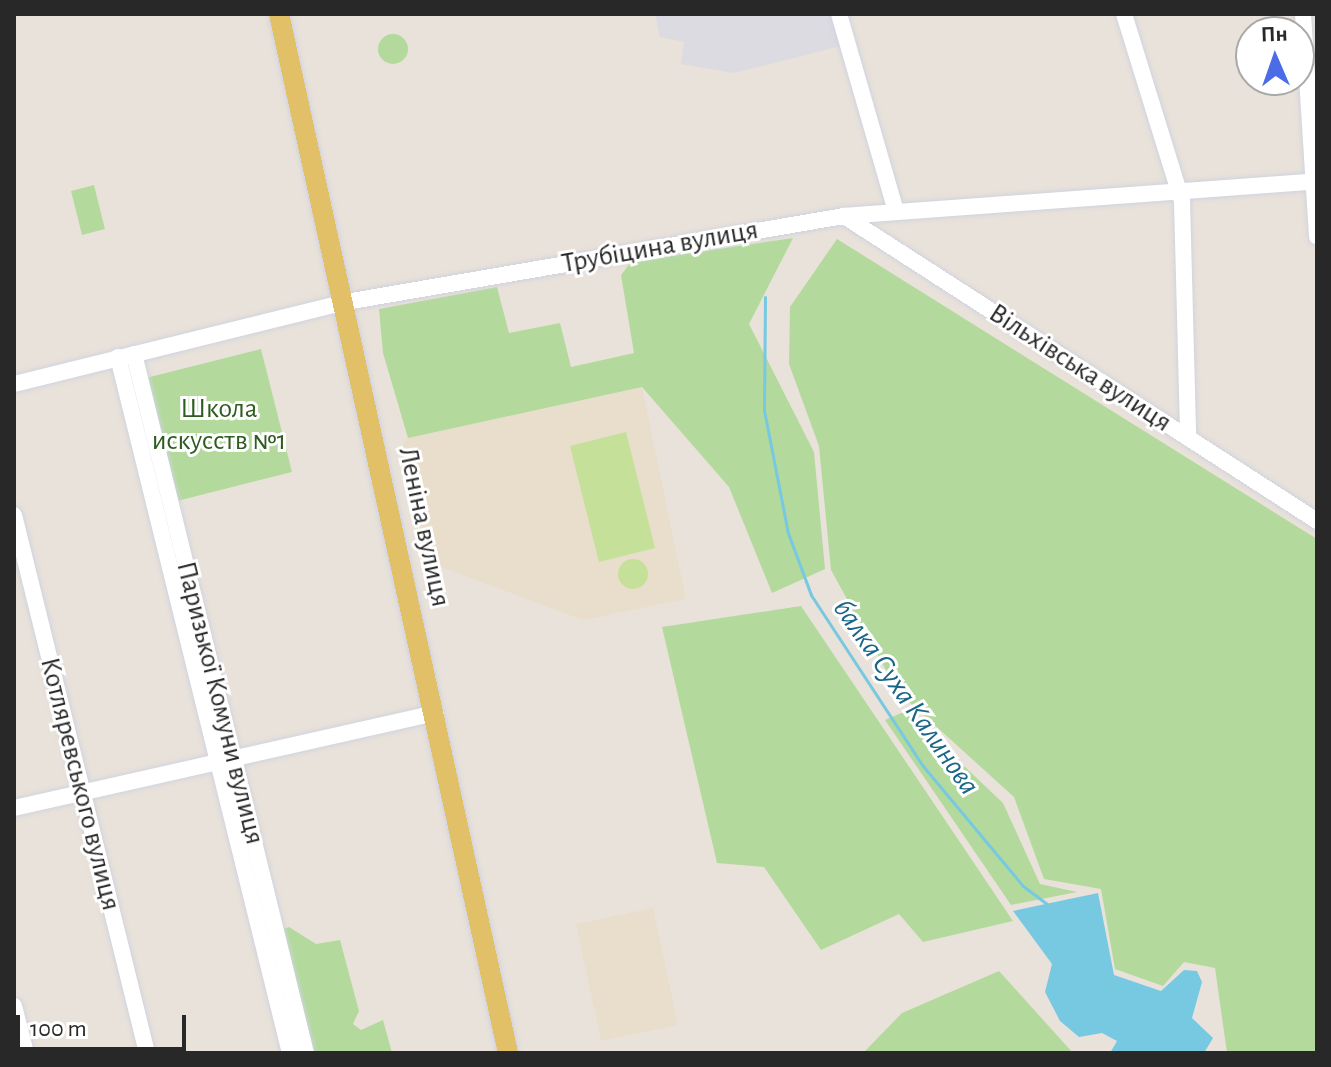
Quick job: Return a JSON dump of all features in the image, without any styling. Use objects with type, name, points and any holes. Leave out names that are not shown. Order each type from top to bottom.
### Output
[{"type":"main road","name":"Леніна вулиця","points":[[279,14],[346,302],[508,1053]]},
{"type":"street","points":[[839,14],[896,212]]},
{"type":"street","points":[[1124,14],[1177,188],[1188,438]]},
{"type":"street","points":[[1303,14],[1316,181],[1317,237]]},
{"type":"street","name":"Трубіцина вулиця","points":[[14,384],[346,302],[844,216],[1177,188],[1316,181]]},
{"type":"street","name":"Вільхівська вулиця","points":[[844,216],[1317,521]]},
{"type":"street","name":"Паризької Комуни вулиця","points":[[126,356],[225,756],[306,1053]]},
{"type":"street","name":"Котляревського вулиця","points":[[14,515],[147,1053]]},
{"type":"street","points":[[14,808],[225,756],[435,713]]},
{"type":"street","name":"Паризької Комуни вулиця","points":[[225,756],[290,1053]]},
{"type":"street","points":[[14,1006],[26,1053]]},
{"type":"shaded area","points":[[655,14],[832,14],[841,46],[734,73],[681,64],[684,42],[660,37]]},
{"type":"shaded area","points":[[642,387],[686,599],[583,620],[423,560],[399,449],[408,438]]},
{"type":"shaded area","points":[[653,908],[678,1025],[601,1041],[576,924]]},
{"type":"green space","points":[[393,34],[399,35],[407,43],[407,55],[399,63],[393,64],[387,63],[379,55],[378,49],[379,43],[387,35]]},
{"type":"green space","points":[[94,185],[105,229],[82,235],[71,191]]},
{"type":"green space","points":[[793,238],[749,324],[814,452],[825,569],[772,593],[729,487],[642,387],[408,438],[383,353],[379,309],[497,287],[509,333],[560,323],[571,367],[634,353],[621,275],[631,262]]},
{"type":"green space","points":[[837,239],[1317,539],[1317,1053],[1227,1053],[1215,968],[1184,962],[1163,986],[1115,969],[1101,889],[1044,879],[1014,797],[898,692],[831,570],[819,446],[789,364],[790,307]]},
{"type":"green space","name":"Школа искусств №1","points":[[261,349],[292,472],[177,501],[146,378]]},
{"type":"green space","points":[[626,432],[655,548],[599,562],[570,446]]},
{"type":"green space","points":[[633,559],[644,563],[648,574],[644,585],[633,589],[622,585],[618,574],[622,563]]},
{"type":"green space","points":[[801,606],[1013,921],[923,942],[899,914],[821,950],[764,867],[717,863],[662,627]]},
{"type":"green space","points":[[906,711],[1003,803],[1040,884],[1077,892],[1011,905],[885,720]]},
{"type":"green space","points":[[289,927],[316,944],[340,940],[359,1011],[353,1024],[361,1030],[383,1020],[392,1053],[312,1053],[280,930]]},
{"type":"green space","points":[[999,971],[1073,1053],[863,1053],[902,1013]]},
{"type":"water","points":[[1098,893],[1114,975],[1161,991],[1184,970],[1197,971],[1202,982],[1192,1018],[1213,1038],[1204,1053],[1110,1053],[1117,1041],[1102,1033],[1079,1037],[1060,1021],[1045,992],[1052,964],[1013,911]]},
{"type":"waterway","name":"балка Суха Калинова","points":[[765,297],[764,410],[788,533],[811,595],[923,766],[1023,886],[1047,904]]}]
